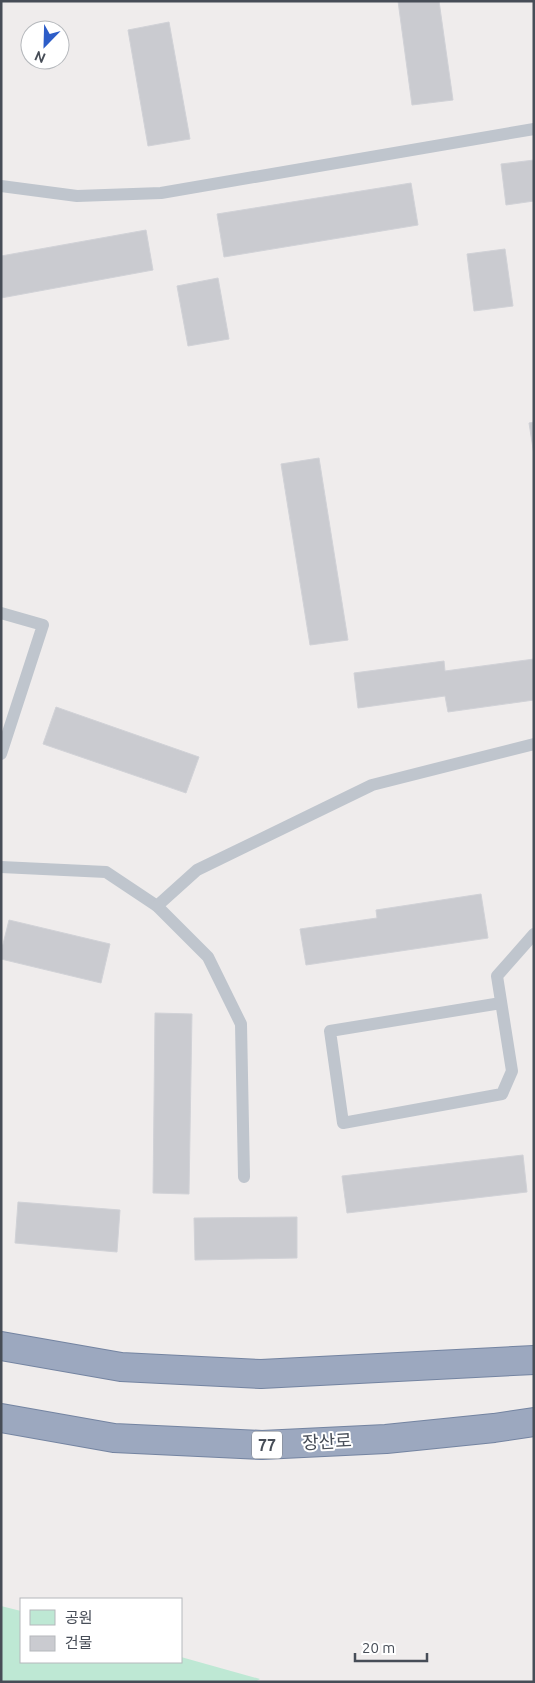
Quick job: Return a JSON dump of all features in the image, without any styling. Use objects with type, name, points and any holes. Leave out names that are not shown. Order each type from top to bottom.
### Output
[{"type":"highway","points":[[1,1346],[122,1367],[262,1374],[534,1360]]},
{"type":"highway","name":"장산로","points":[[1,1418],[114,1438],[262,1446],[386,1439],[534,1422]]},
{"type":"lane","points":[[1,186],[77,196],[161,193],[534,129]]},
{"type":"lane","points":[[1,613],[43,625],[6,722],[1,754]]},
{"type":"lane","points":[[157,906],[197,870],[372,785],[534,744]]},
{"type":"lane","points":[[1,868],[106,872],[157,906],[208,957],[241,1024],[244,1177]]},
{"type":"lane","points":[[501,1004],[330,1032],[344,1123],[502,1094],[512,1071],[497,976],[534,934]]},
{"type":"green space","points":[[1,1606],[20,1611],[20,1663],[182,1663],[182,1657],[260,1679],[255,1682],[1,1682]]},
{"type":"building","points":[[398,1],[439,1],[453,100],[412,105]]},
{"type":"building","points":[[169,22],[190,139],[148,146],[128,30]]},
{"type":"building","points":[[534,160],[534,201],[506,205],[501,164]]},
{"type":"building","points":[[411,183],[418,225],[224,257],[217,214]]},
{"type":"building","points":[[146,230],[153,270],[1,298],[1,256]]},
{"type":"building","points":[[505,249],[513,306],[474,311],[467,254]]},
{"type":"building","points":[[218,278],[229,339],[188,346],[177,286]]},
{"type":"building","points":[[534,422],[534,455],[529,423]]},
{"type":"building","points":[[319,458],[348,640],[310,645],[281,464]]},
{"type":"building","points":[[534,659],[534,700],[448,712],[445,696],[358,708],[354,673],[444,661],[445,671]]},
{"type":"building","points":[[56,707],[199,757],[186,793],[43,744]]},
{"type":"building","points":[[481,894],[488,938],[306,965],[300,929],[377,918],[376,910]]},
{"type":"building","points":[[9,920],[110,944],[101,983],[1,959]]},
{"type":"building","points":[[155,1013],[192,1014],[189,1194],[153,1193]]},
{"type":"building","points":[[523,1155],[527,1192],[347,1213],[342,1176]]},
{"type":"building","points":[[18,1202],[120,1210],[117,1252],[15,1243]]},
{"type":"building","points":[[297,1217],[297,1258],[195,1260],[194,1218]]}]
